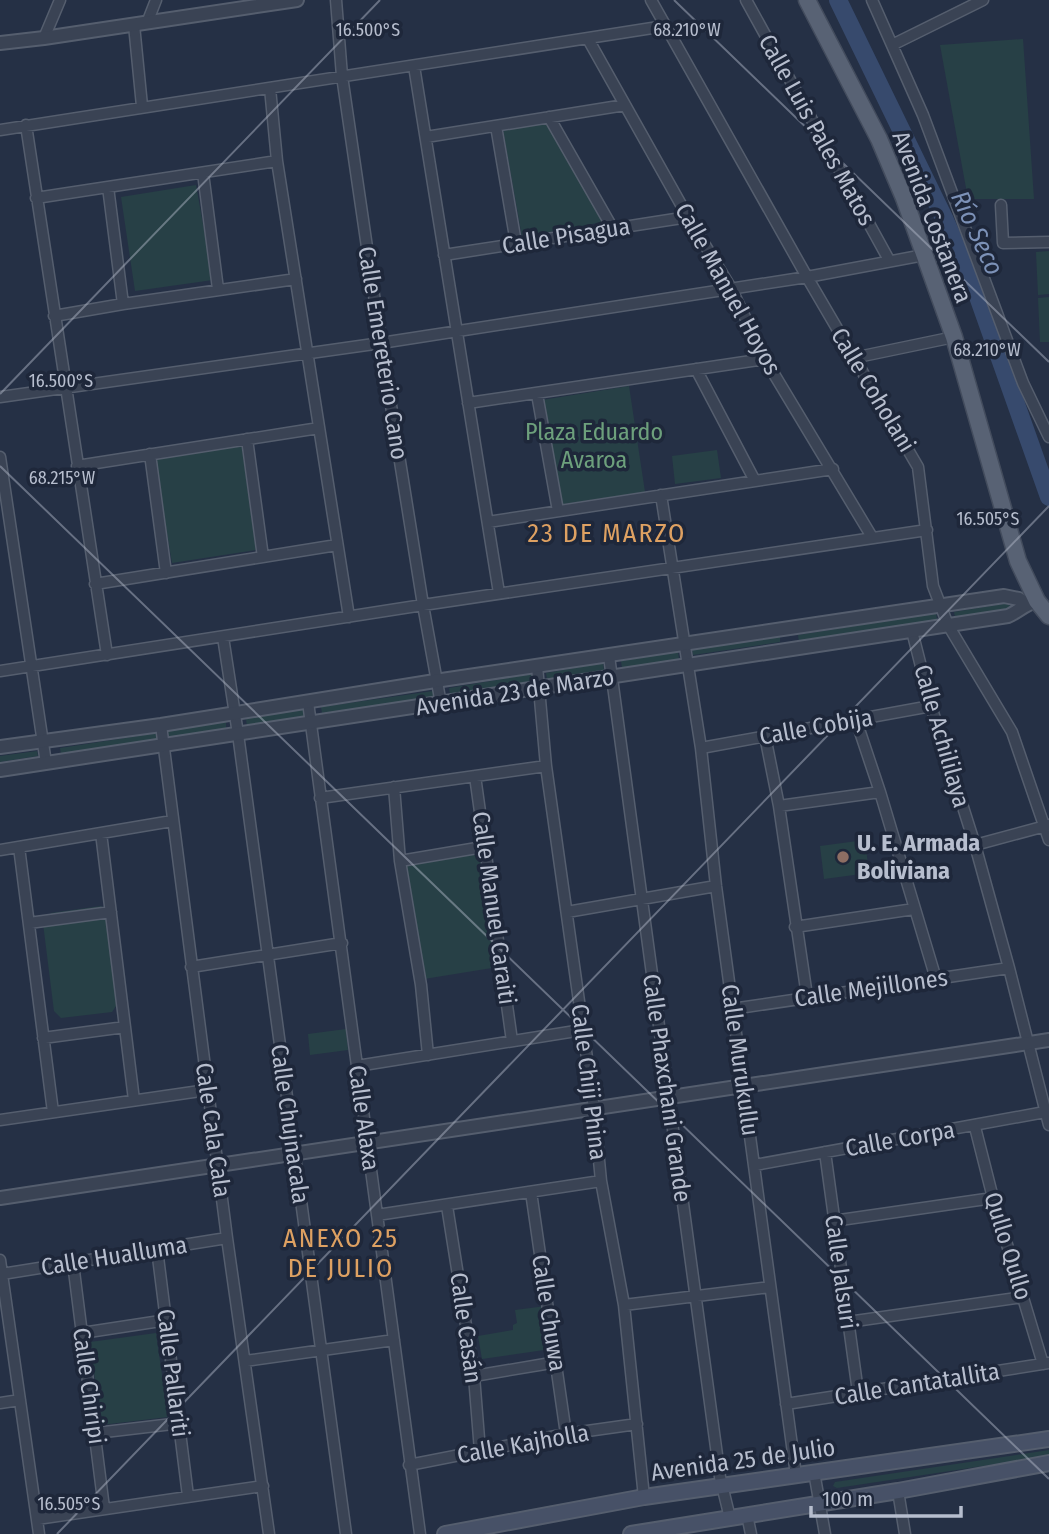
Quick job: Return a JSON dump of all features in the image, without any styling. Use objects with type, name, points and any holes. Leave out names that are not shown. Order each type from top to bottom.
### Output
[{"type":"main road","name":"Avenida Costanera","points":[[807,0],[879,139],[954,337],[1023,575],[1037,601],[1049,616]]},
{"type":"main road","name":"Avenida 25 de Julio","points":[[445,1534],[645,1497],[1049,1439]]},
{"type":"main road","points":[[631,1534],[898,1491],[1049,1463]]},
{"type":"street","points":[[44,38],[60,0]]},
{"type":"street","points":[[142,106],[141,24],[156,0]]},
{"type":"street","points":[[0,43],[141,24],[237,5],[297,0]]},
{"type":"street","name":"Calle Emereterio Cano","points":[[337,0],[342,75],[381,343],[435,681],[441,704]]},
{"type":"street","name":"Calle Coholani","points":[[651,0],[853,358],[918,467],[930,575],[948,625],[1012,732],[1047,825],[1049,840]]},
{"type":"street","name":"Calle Luis Pales Matos","points":[[746,0],[889,260]]},
{"type":"street","points":[[872,0],[923,115],[1023,383],[1049,437]]},
{"type":"street","points":[[892,45],[970,3],[983,0]]},
{"type":"street","points":[[0,130],[665,26]]},
{"type":"street","name":"Calle Manuel Hoyos","points":[[588,39],[731,288],[765,359],[872,537]]},
{"type":"street","points":[[414,66],[499,593]]},
{"type":"street","points":[[270,88],[277,161],[348,617]]},
{"type":"street","points":[[426,137],[625,105]]},
{"type":"street","points":[[549,117],[613,229]]},
{"type":"street","points":[[26,125],[107,655]]},
{"type":"street","points":[[496,126],[516,243]]},
{"type":"street","points":[[36,198],[277,161]]},
{"type":"street","points":[[203,173],[219,289]]},
{"type":"street","points":[[108,187],[123,304]]},
{"type":"street","points":[[1002,205],[1003,243],[1049,242]]},
{"type":"street","name":"Calle Pisagua","points":[[444,255],[688,217]]},
{"type":"street","points":[[0,397],[381,343],[807,277],[924,255]]},
{"type":"street","points":[[54,316],[296,279]]},
{"type":"street","points":[[853,358],[954,337]]},
{"type":"street","points":[[468,402],[765,359]]},
{"type":"street","points":[[696,369],[755,481]]},
{"type":"street","points":[[537,394],[558,511]]},
{"type":"street","points":[[77,466],[319,428]]},
{"type":"street","points":[[247,439],[262,557]]},
{"type":"street","points":[[150,454],[166,573]]},
{"type":"street","points":[[0,457],[46,763]]},
{"type":"street","points":[[488,522],[833,470]]},
{"type":"street","name":"Calle Murukullu","points":[[661,495],[701,748],[716,886],[796,1475]]},
{"type":"street","points":[[0,671],[927,530]]},
{"type":"street","points":[[95,584],[337,545]]},
{"type":"street","name":"Avenida 23 de Marzo","points":[[0,747],[161,725],[1004,596],[1037,601]]},
{"type":"street","name":"Avenida 23 de Marzo","points":[[0,771],[1008,616],[1037,601]]},
{"type":"street","points":[[787,628],[789,649]]},
{"type":"street","name":"Calle Achililaya","points":[[912,631],[931,706],[975,845],[1030,1043],[1049,1125]]},
{"type":"street","name":"Calle Chujnacala","points":[[223,637],[236,713],[346,1534]]},
{"type":"street","name":"Calle Phaxchani Grande","points":[[610,656],[667,1098],[720,1477],[730,1518]]},
{"type":"street","name":"Calle Chiji Phina","points":[[537,666],[547,766],[594,1108],[601,1181],[624,1305],[645,1497]]},
{"type":"street","name":"Calle Alaxa","points":[[309,702],[419,1534]]},
{"type":"street","name":"Calle Cobija","points":[[701,748],[931,706]]},
{"type":"street","points":[[856,720],[936,979]]},
{"type":"street","name":"Cale Cala Cala","points":[[161,725],[207,1090],[269,1534]]},
{"type":"street","points":[[765,736],[779,806],[807,996]]},
{"type":"street","points":[[320,798],[547,766]]},
{"type":"street","name":"Calle Manuel Caraiti","points":[[475,776],[512,1041]]},
{"type":"street","points":[[394,787],[400,861],[421,985],[428,1055]]},
{"type":"street","points":[[779,806],[880,792]]},
{"type":"street","points":[[0,850],[172,821]]},
{"type":"street","points":[[975,845],[1047,825]]},
{"type":"street","points":[[101,833],[135,1100]]},
{"type":"street","points":[[19,847],[53,1112]]},
{"type":"street","points":[[400,861],[484,847]]},
{"type":"street","points":[[567,912],[716,886]]},
{"type":"street","points":[[795,926],[914,909]]},
{"type":"street","points":[[29,923],[111,912]]},
{"type":"street","points":[[191,967],[342,943]]},
{"type":"street","name":"Calle Mejillones","points":[[733,1009],[1009,968]]},
{"type":"street","points":[[43,1038],[125,1027]]},
{"type":"street","points":[[357,1066],[582,1030]]},
{"type":"street","points":[[0,1198],[1049,1040]]},
{"type":"street","points":[[0,1120],[207,1090]]},
{"type":"street","name":"Calle Corpa","points":[[755,1165],[975,1127],[1045,1112]]},
{"type":"street","name":"Qullo Qullo","points":[[975,1127],[993,1198],[1046,1364]]},
{"type":"street","name":"Calle Jalsuri","points":[[825,1152],[858,1392]]},
{"type":"street","points":[[377,1216],[601,1181]]},
{"type":"street","name":"Calle Chuwa","points":[[531,1192],[566,1434]]},
{"type":"street","points":[[833,1221],[993,1198]]},
{"type":"street","name":"Calle Casán","points":[[447,1206],[474,1376],[481,1451]]},
{"type":"street","name":"Calle Hualluma","points":[[2,1274],[227,1238]]},
{"type":"street","name":"Calle Pallariti","points":[[157,1249],[188,1496]]},
{"type":"street","points":[[0,1260],[39,1534]]},
{"type":"street","name":"Calle Chiripi","points":[[73,1263],[104,1508]]},
{"type":"street","points":[[624,1305],[770,1287]]},
{"type":"street","points":[[848,1322],[1023,1297]]},
{"type":"street","points":[[82,1333],[167,1320]]},
{"type":"street","points":[[245,1361],[394,1340]]},
{"type":"street","points":[[474,1376],[557,1362]]},
{"type":"street","name":"Calle Cantatallita","points":[[786,1404],[1046,1364]]},
{"type":"street","points":[[0,1403],[20,1399]]},
{"type":"street","points":[[96,1433],[180,1423]]},
{"type":"street","name":"Calle Kajholla","points":[[409,1465],[566,1434],[637,1424]]},
{"type":"street","points":[[814,1472],[825,1534]]},
{"type":"street","points":[[37,1519],[263,1486]]},
{"type":"street","points":[[898,1491],[905,1534]]},
{"type":"street","points":[[747,1516],[751,1534]]},
{"type":"green space","points":[[1023,39],[1034,199],[968,199],[940,45]]},
{"type":"green space","points":[[545,122],[603,222],[522,237],[503,130]]},
{"type":"green space","points":[[196,185],[213,280],[135,291],[121,197]]},
{"type":"green space","points":[[1049,251],[1049,294],[1038,295],[1036,252]]},
{"type":"green space","points":[[1049,297],[1049,342],[1040,342],[1038,298]]},
{"type":"green space","name":"Plaza Eduardo Avaroa","points":[[629,386],[645,492],[558,505],[542,400]]},
{"type":"green space","points":[[241,441],[256,550],[172,563],[154,456]]},
{"type":"green space","points":[[717,450],[721,478],[675,484],[672,456]]},
{"type":"green space","points":[[1009,603],[1010,608],[955,617],[954,612]]},
{"type":"green space","points":[[936,613],[937,620],[799,642],[798,635]]},
{"type":"green space","points":[[780,636],[780,642],[693,655],[692,650]]},
{"type":"green space","points":[[678,652],[679,659],[622,668],[621,661]]},
{"type":"green space","points":[[603,663],[604,670],[547,679],[546,673]]},
{"type":"green space","points":[[532,674],[533,681],[450,695],[449,688]]},
{"type":"green space","points":[[433,691],[434,697],[322,713],[321,707]]},
{"type":"green space","points":[[305,709],[306,716],[247,726],[246,719]]},
{"type":"green space","points":[[226,722],[226,728],[169,737],[168,731]]},
{"type":"green space","points":[[158,733],[159,739],[61,754],[60,748]]},
{"type":"green space","points":[[37,751],[38,756],[0,762],[0,756]]},
{"type":"green space","points":[[865,840],[869,873],[824,879],[820,846]]},
{"type":"green space","points":[[481,852],[498,967],[424,979],[406,863]]},
{"type":"green space","points":[[101,906],[106,911],[118,1003],[112,1012],[61,1018],[54,1011],[43,923],[51,913]]},
{"type":"green space","points":[[346,1029],[348,1050],[310,1055],[308,1034]]},
{"type":"green space","points":[[546,1306],[551,1349],[482,1359],[478,1336],[513,1330],[513,1325],[517,1323],[515,1310]]},
{"type":"green space","points":[[156,1333],[168,1417],[101,1425],[90,1342]]},
{"type":"green space","points":[[1049,1450],[1049,1456],[837,1488],[833,1486],[835,1482]]},
{"type":"waterway","name":"Río Seco","points":[[838,0],[945,220],[976,291],[1049,497]]},
{"type":"place","name":"U. E. Armada Boliviana","points":[[843,857]]},
{"type":"district","name":"23 DE MARZO","points":[[607,533]]},
{"type":"district","name":"ANEXO 25 DE JULIO","points":[[341,1253]]}]
